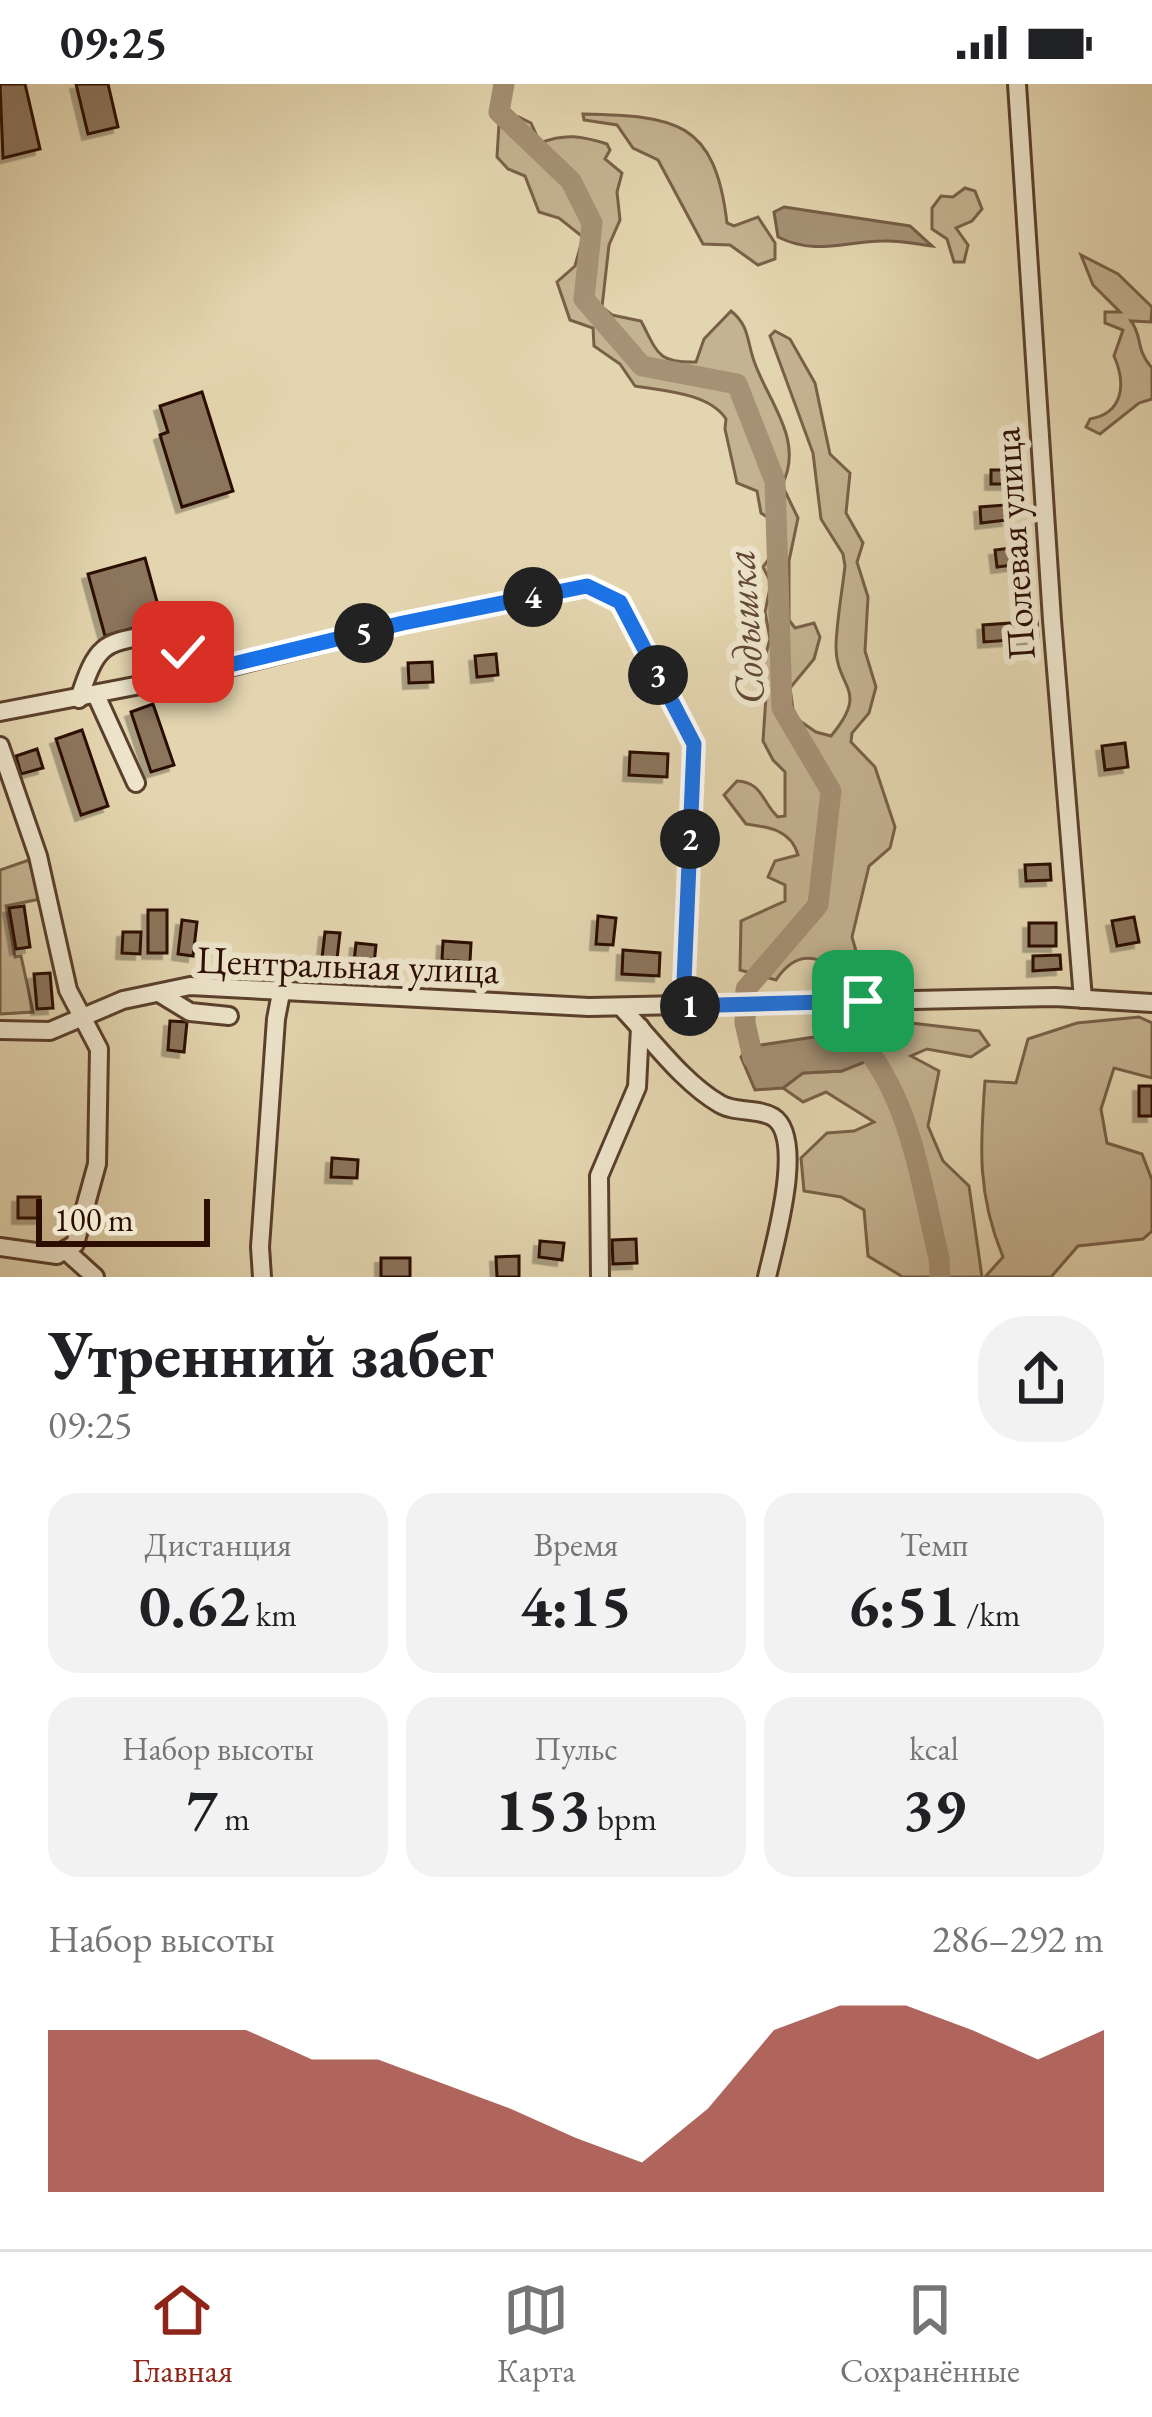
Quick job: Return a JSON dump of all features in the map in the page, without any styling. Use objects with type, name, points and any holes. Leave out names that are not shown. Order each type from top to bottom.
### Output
[{"type":"street","name":"Полевая улица","points":[[1016,84],[1050,598],[1083,998]]},
{"type":"street","points":[[0,712],[587,586],[620,602],[694,744],[692,1006]]},
{"type":"street","points":[[136,783],[87,697],[92,658],[109,643],[167,632],[183,652],[184,676]]},
{"type":"street","points":[[0,746],[38,856],[68,990],[99,1049],[97,1164],[75,1244],[57,1255],[0,1247]]},
{"type":"street","name":"Центральная улица","points":[[0,1030],[50,1031],[123,1000],[190,986],[621,1007],[1083,998],[1152,1003]]},
{"type":"street","points":[[159,993],[190,1012],[229,1016]]},
{"type":"street","points":[[262,1277],[263,1201],[281,993]]},
{"type":"street","points":[[621,1007],[722,1106],[770,1115],[781,1124],[790,1176],[767,1277]]},
{"type":"street","points":[[600,1277],[599,1176],[637,1087],[640,1028]]},
{"type":"street","points":[[65,1250],[95,1277]]},
{"type":"shaded area","points":[[583,114],[643,117],[685,131],[712,163],[727,223],[734,226],[758,217],[775,243],[775,259],[758,265],[730,245],[703,244],[658,160],[633,148],[617,125],[584,120]]},
{"type":"shaded area","points":[[519,117],[531,123],[540,143],[574,137],[607,144],[610,150],[605,159],[622,173],[617,192],[620,220],[609,245],[602,307],[612,315],[641,321],[660,354],[673,361],[696,362],[704,339],[731,311],[744,328],[787,437],[788,468],[782,485],[798,518],[789,561],[789,620],[795,628],[814,623],[820,637],[814,659],[790,688],[794,717],[831,736],[850,698],[836,645],[845,566],[843,554],[821,519],[813,453],[770,336],[775,331],[790,339],[815,383],[830,454],[850,473],[846,513],[863,543],[857,562],[868,597],[865,651],[876,687],[869,713],[852,733],[851,742],[875,767],[895,827],[890,848],[869,866],[852,937],[856,951],[875,965],[879,977],[869,984],[809,958],[787,967],[776,980],[740,970],[741,921],[785,901],[785,885],[768,877],[775,861],[798,855],[785,835],[746,824],[724,795],[737,781],[746,782],[778,817],[785,816],[785,772],[763,741],[766,696],[757,686],[770,639],[765,612],[771,583],[763,567],[784,538],[761,513],[757,491],[737,483],[726,419],[718,410],[685,395],[635,386],[620,364],[594,346],[593,328],[570,320],[557,282],[575,266],[583,237],[559,218],[539,212],[525,176],[508,169],[497,157],[499,124]]},
{"type":"shaded area","points":[[965,188],[975,191],[982,209],[972,221],[956,228],[968,245],[964,262],[954,262],[947,239],[932,229],[932,208],[941,196],[953,197]]},
{"type":"shaded area","points":[[784,207],[910,226],[932,246],[889,241],[818,247],[792,243],[778,237],[774,212]]},
{"type":"shaded area","points":[[1081,255],[1118,274],[1152,307],[1151,322],[1131,321],[1152,368],[1152,399],[1139,403],[1100,434],[1086,427],[1090,419],[1116,404],[1121,386],[1114,356],[1123,330],[1105,323],[1105,312],[1120,312],[1093,285]]},
{"type":"shaded area","points":[[29,860],[40,899],[6,906],[15,957],[21,956],[33,1012],[0,1014],[0,870]]},
{"type":"shaded area","points":[[1139,1017],[1152,1023],[1152,1078],[1114,1068],[1101,1109],[1107,1143],[1142,1154],[1152,1180],[1152,1231],[1143,1239],[1078,1246],[1051,1277],[985,1277],[1003,1257],[982,1170],[985,1081],[1016,1083],[1028,1039],[1077,1023]]},
{"type":"shaded area","points":[[877,1019],[979,1031],[989,1045],[971,1057],[927,1049],[911,1056],[939,1071],[928,1126],[943,1161],[969,1186],[982,1277],[903,1277],[868,1256],[864,1210],[841,1197],[804,1191],[801,1158],[827,1133],[854,1131],[874,1122],[826,1092],[803,1102],[783,1088],[802,1073],[842,1071],[867,1049],[850,1037],[853,1023]]},
{"type":"shaded area","points":[[850,1037],[867,1049],[865,1062],[842,1071],[803,1073],[783,1088],[755,1090],[741,1057],[748,1047]]},
{"type":"building","points":[[0,84],[25,84],[40,149],[3,158]]},
{"type":"building","points":[[76,84],[108,84],[118,127],[88,134]]},
{"type":"building","points":[[202,392],[233,491],[182,507],[160,435],[168,432],[160,406]]},
{"type":"building","points":[[991,470],[1024,470],[1023,484],[991,484]]},
{"type":"building","points":[[1005,505],[1007,520],[981,523],[980,507]]},
{"type":"building","points":[[1027,546],[1029,563],[997,567],[995,550]]},
{"type":"building","points":[[145,558],[162,620],[105,636],[88,574]]},
{"type":"building","points":[[1037,621],[1038,638],[984,642],[983,625]]},
{"type":"building","points":[[496,654],[498,675],[477,677],[475,656]]},
{"type":"building","points":[[432,662],[433,682],[409,683],[408,663]]},
{"type":"building","points":[[153,704],[174,765],[151,772],[131,712]]},
{"type":"building","points":[[82,730],[108,806],[81,815],[56,739]]},
{"type":"building","points":[[1125,743],[1128,767],[1105,770],[1102,746]]},
{"type":"building","points":[[37,749],[43,768],[21,774],[16,756]]},
{"type":"building","points":[[630,752],[668,754],[667,777],[629,775]]},
{"type":"building","points":[[1050,864],[1051,880],[1026,881],[1025,865]]},
{"type":"building","points":[[24,906],[30,947],[16,949],[9,908]]},
{"type":"building","points":[[148,910],[167,910],[167,953],[148,953]]},
{"type":"building","points":[[598,916],[616,918],[613,945],[596,944]]},
{"type":"building","points":[[1134,917],[1139,942],[1117,946],[1112,921]]},
{"type":"building","points":[[182,920],[197,922],[193,956],[178,954]]},
{"type":"building","points":[[1029,923],[1056,923],[1056,946],[1029,946]]},
{"type":"building","points":[[123,932],[141,932],[140,954],[122,953]]},
{"type":"building","points":[[325,932],[340,933],[337,959],[322,958]]},
{"type":"building","points":[[443,941],[471,943],[470,962],[442,960]]},
{"type":"building","points":[[356,943],[376,945],[374,964],[354,962]]},
{"type":"building","points":[[623,950],[660,953],[659,976],[622,974]]},
{"type":"building","points":[[1060,955],[1061,969],[1033,971],[1033,956]]},
{"type":"building","points":[[50,973],[53,1008],[37,1009],[34,974]]},
{"type":"building","points":[[170,1021],[187,1022],[184,1052],[168,1050]]},
{"type":"building","points":[[1139,1086],[1152,1086],[1152,1116],[1139,1116]]},
{"type":"building","points":[[332,1158],[358,1160],[357,1178],[331,1177]]},
{"type":"building","points":[[18,1197],[40,1197],[40,1218],[18,1218]]},
{"type":"building","points":[[636,1239],[637,1263],[613,1264],[612,1240]]},
{"type":"building","points":[[540,1241],[564,1243],[562,1260],[539,1257]]},
{"type":"building","points":[[519,1256],[519,1277],[497,1277],[496,1257]]},
{"type":"building","points":[[381,1258],[410,1258],[410,1277],[381,1277]]},
{"type":"waterway","name":"Содышка","points":[[504,84],[499,112],[571,181],[592,223],[584,299],[642,366],[737,384],[775,481],[782,708],[831,791],[818,905],[746,989],[745,1023],[753,1058],[767,1057]]},
{"type":"waterway","name":"Содышка","points":[[840,1051],[867,1049],[895,1097],[921,1176],[940,1277]]},
{"type":"route","points":[[183,652],[184,676],[403,623],[587,586],[620,602],[694,744],[683,1006],[863,1001]]}]
